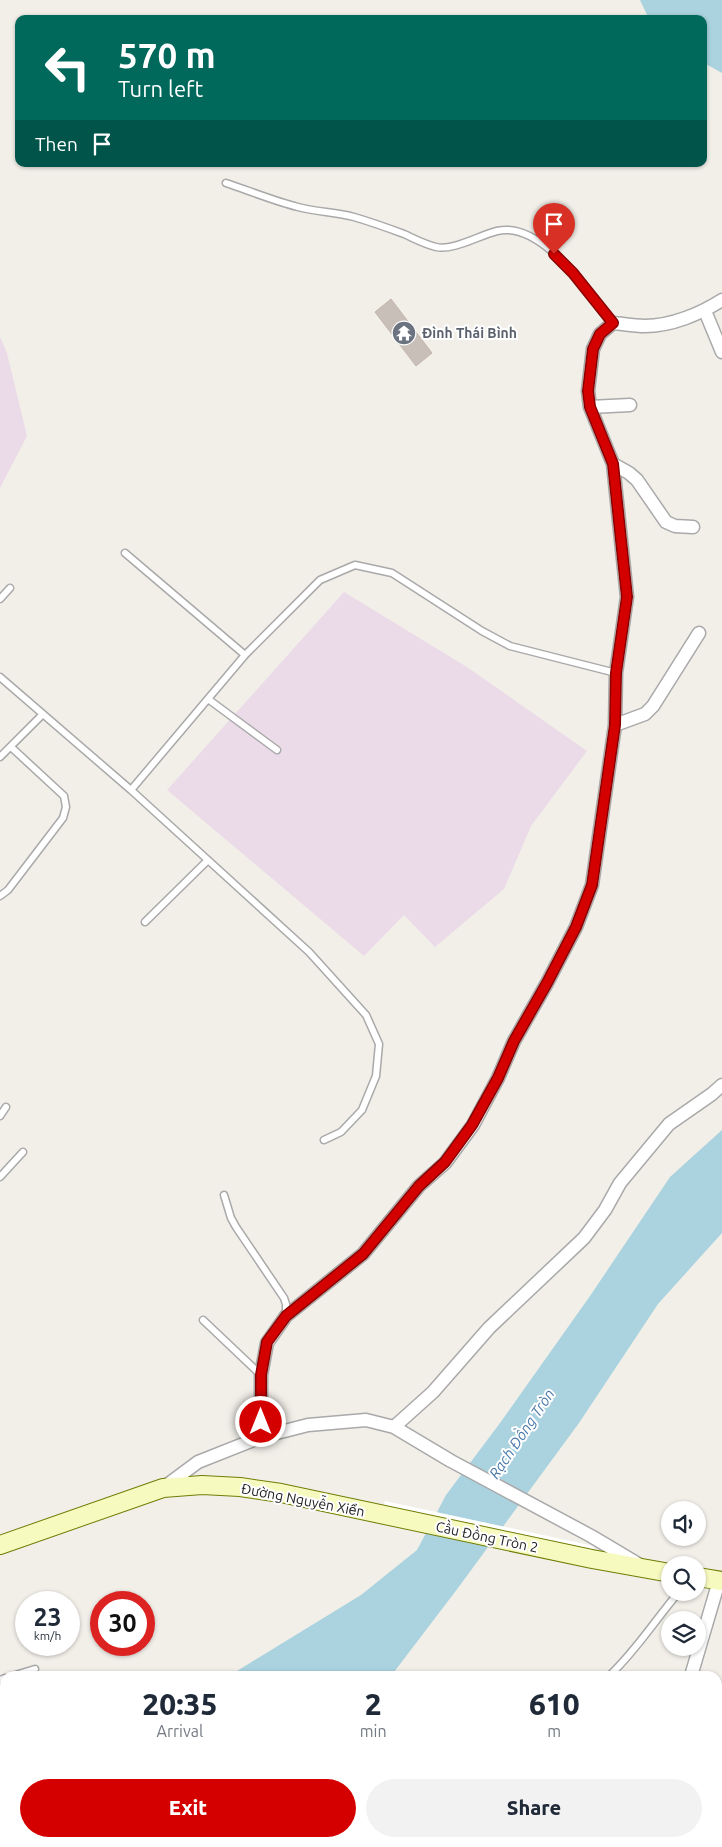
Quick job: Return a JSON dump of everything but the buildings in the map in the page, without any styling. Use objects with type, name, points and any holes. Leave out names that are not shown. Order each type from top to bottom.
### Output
[{"type":"main road","name":"Đường Nguyễn Xiển","points":[[0,1544],[164,1488],[202,1485],[240,1487],[281,1493],[382,1515]]},
{"type":"main road","name":"Cầu Đồng Tròn 2","points":[[382,1515],[646,1569]]},
{"type":"main road","points":[[646,1569],[661,1572]]},
{"type":"main road","points":[[706,1578],[721,1581]]},
{"type":"street","points":[[261,1437],[261,1375],[267,1342],[286,1316],[363,1254],[419,1186],[445,1162],[472,1125],[498,1078],[514,1041],[576,927],[592,885],[615,725],[616,673],[627,597],[613,464],[590,407],[588,391],[593,349],[600,334],[613,323],[645,326],[661,325],[705,311],[722,300]]},
{"type":"street","points":[[705,311],[718,333],[722,352]]},
{"type":"street","points":[[590,407],[630,405]]},
{"type":"street","points":[[613,464],[637,480],[666,522],[675,526],[693,527]]},
{"type":"street","points":[[615,725],[645,714],[653,706],[698,633]]},
{"type":"street","points":[[394,1427],[433,1392],[489,1328],[584,1238],[606,1210],[620,1183],[669,1124],[722,1085]]},
{"type":"street","name":"Đường Nguyễn Xiển","points":[[164,1488],[198,1462],[261,1437],[308,1425],[347,1420],[366,1420],[394,1427],[451,1461],[591,1536],[646,1569]]},
{"type":"street","points":[[693,1671],[721,1581]]},
{"type":"lane","points":[[226,183],[296,207],[352,217],[439,248],[499,230],[517,231],[532,237],[554,254],[573,273],[613,323]]},
{"type":"lane","points":[[125,554],[245,656]]},
{"type":"lane","points":[[131,790],[245,656],[320,580],[355,565],[392,572],[482,631],[510,646],[616,673]]},
{"type":"lane","points":[[0,599],[10,588]]},
{"type":"lane","points":[[0,677],[131,790],[309,952],[366,1015],[379,1044],[376,1076],[362,1110],[341,1132],[324,1140]]},
{"type":"lane","points":[[208,699],[277,750]]},
{"type":"lane","points":[[0,758],[42,714]]},
{"type":"lane","points":[[0,896],[8,890],[62,818],[66,807],[64,796],[10,747]]},
{"type":"lane","points":[[145,922],[208,860]]},
{"type":"lane","points":[[0,1116],[6,1107]]},
{"type":"lane","points":[[0,1177],[23,1152]]},
{"type":"lane","points":[[224,1195],[236,1227],[284,1298],[286,1316]]},
{"type":"lane","points":[[203,1320],[261,1375]]},
{"type":"lane","points":[[614,1671],[629,1657],[671,1601]]},
{"type":"lane","points":[[28,1671],[34,1669]]},
{"type":"shaded area","points":[[0,337],[7,353],[27,436],[0,488]]},
{"type":"shaded area","points":[[344,592],[467,667],[587,751],[531,826],[504,889],[435,947],[404,915],[364,956],[167,790]]},
{"type":"water","points":[[640,0],[722,0],[722,73],[707,65],[707,15],[647,15]]},
{"type":"water","name":"Rạch Đồng Tròn","points":[[722,1130],[722,1233],[658,1304],[579,1423],[395,1671],[237,1671],[361,1595],[417,1550],[446,1495],[500,1423],[590,1296],[670,1177]]},
{"type":"pier","points":[[385,1501],[594,1546],[590,1568],[380,1522]]},
{"type":"place","name":"Đình Thái Bình","points":[[404,333]]},
{"type":"route","points":[[261,1422],[261,1375],[267,1342],[286,1316],[363,1254],[419,1186],[445,1162],[472,1125],[498,1078],[514,1041],[576,927],[592,885],[615,725],[616,673],[627,597],[613,464],[590,407],[588,391],[593,349],[600,334],[613,323],[573,273],[554,254]]}]
